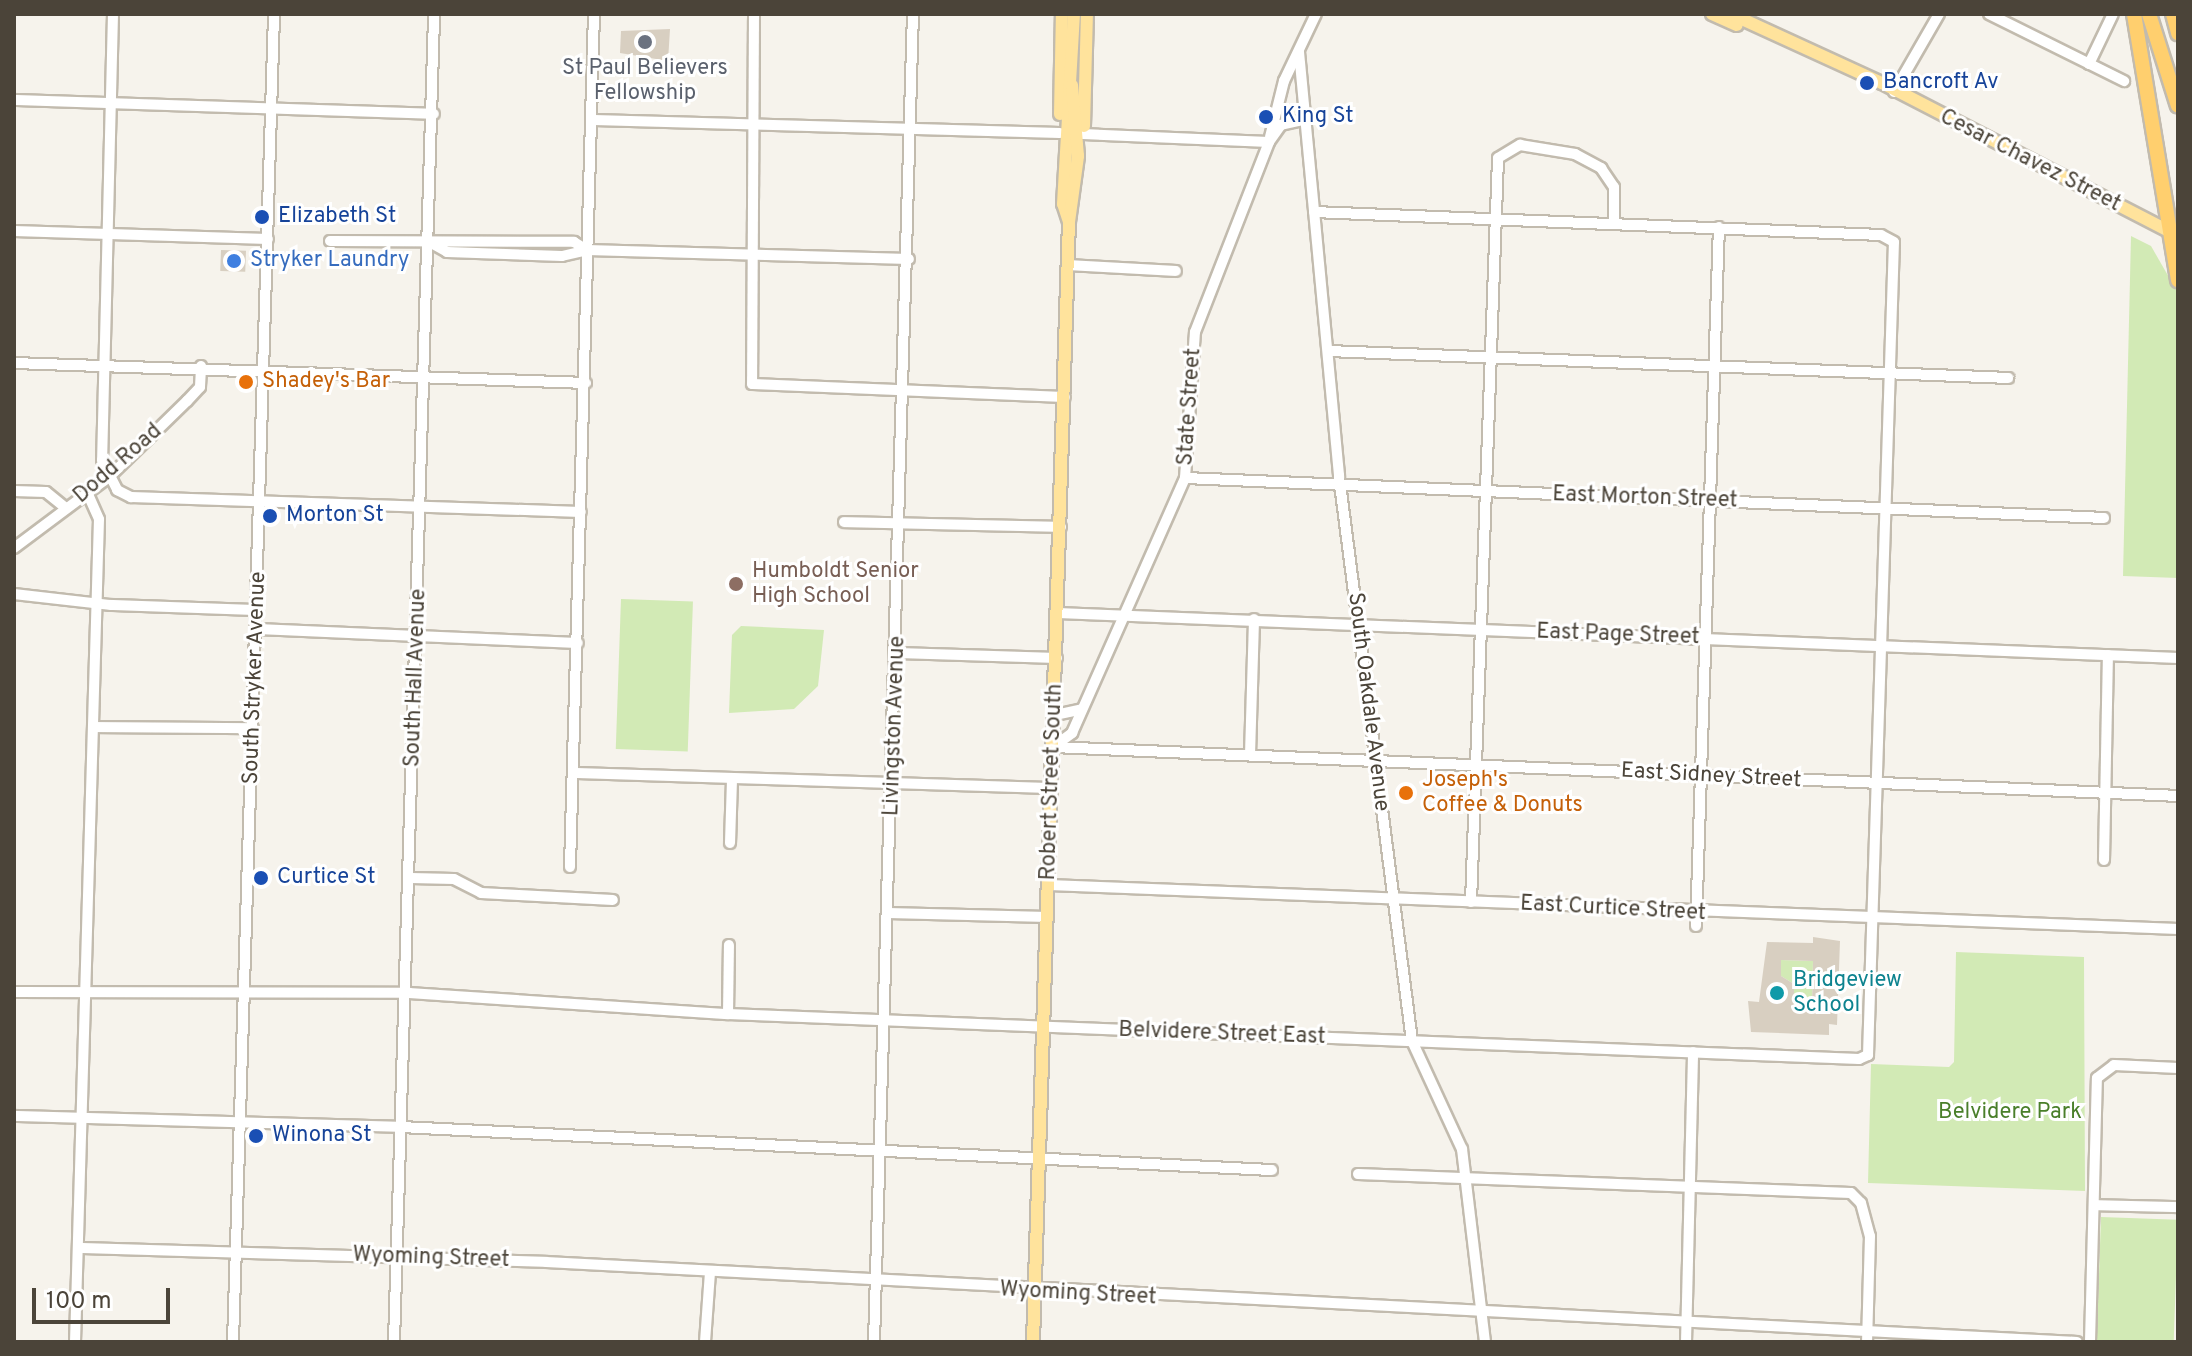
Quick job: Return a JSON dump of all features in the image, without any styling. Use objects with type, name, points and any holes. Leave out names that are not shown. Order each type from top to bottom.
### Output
[{"type":"highway","points":[[2134,14],[2178,280]]},
{"type":"highway","points":[[2149,14],[2178,106]]},
{"type":"highway","points":[[2173,14],[2178,33]]},
{"type":"main road","points":[[1062,14],[1060,133],[1071,156]]},
{"type":"main road","name":"Robert Street South","points":[[1033,1342],[1057,658],[1074,14]]},
{"type":"main road","points":[[1071,156],[1083,134],[1087,14]]},
{"type":"main road","name":"Cesar Chavez Street","points":[[1712,14],[1894,92]]},
{"type":"main road","name":"Cesar Chavez Street","points":[[1731,14],[1894,92],[2172,233]]},
{"type":"street","points":[[113,14],[102,460],[109,477],[131,497],[581,512]]},
{"type":"street","name":"South Stryker Avenue","points":[[233,1342],[274,14]]},
{"type":"street","name":"South Hall Avenue","points":[[394,1342],[409,993],[431,243],[434,14]]},
{"type":"street","points":[[570,867],[586,383],[587,250],[594,120],[594,14]]},
{"type":"street","points":[[754,14],[752,384],[1065,397]]},
{"type":"street","name":"Livingston Avenue","points":[[874,1342],[906,390],[913,14]]},
{"type":"street","name":"State Street","points":[[1053,747],[1072,733],[1079,710],[1185,478],[1195,332],[1316,14]]},
{"type":"street","points":[[1894,92],[1939,14]]},
{"type":"street","points":[[1989,14],[2124,81]]},
{"type":"street","points":[[2089,64],[2113,14]]},
{"type":"street","name":"South Oakdale Avenue","points":[[1299,52],[1302,120],[1314,212],[1340,485],[1412,1041],[1462,1149],[1468,1177],[1485,1342]]},
{"type":"street","points":[[14,100],[434,114]]},
{"type":"street","points":[[594,120],[1060,133]]},
{"type":"street","points":[[1083,134],[1269,142],[1281,125],[1302,120]]},
{"type":"street","points":[[1471,902],[1488,355],[1498,158],[1520,145],[1575,154],[1607,172],[1614,187],[1614,224]]},
{"type":"street","points":[[1314,212],[1881,235],[1894,242],[1894,373],[1885,646],[1871,920]]},
{"type":"street","points":[[1696,926],[1719,227]]},
{"type":"street","points":[[14,231],[268,239]]},
{"type":"street","points":[[330,241],[574,242],[587,250],[751,257],[909,259]]},
{"type":"street","points":[[1068,265],[1176,271]]},
{"type":"street","points":[[1328,351],[1713,363],[2008,378]]},
{"type":"street","points":[[14,363],[201,366],[586,383]]},
{"type":"street","name":"Dodd Road","points":[[14,548],[109,477],[200,387],[201,366]]},
{"type":"street","name":"East Morton Street","points":[[1185,478],[2104,518]]},
{"type":"street","points":[[14,491],[46,492],[66,508]]},
{"type":"street","points":[[75,1342],[99,519],[87,492]]},
{"type":"street","points":[[844,522],[902,520],[1061,527]]},
{"type":"street","points":[[14,594],[96,599],[111,605],[257,610]]},
{"type":"street","name":"East Page Street","points":[[1058,613],[2178,658]]},
{"type":"street","points":[[1250,755],[1254,619]]},
{"type":"street","points":[[257,629],[578,643]]},
{"type":"street","points":[[898,653],[1057,658]]},
{"type":"street","points":[[2104,860],[2102,792],[2108,655]]},
{"type":"street","points":[[1055,715],[1079,710]]},
{"type":"street","points":[[94,727],[253,728]]},
{"type":"street","name":"East Sidney Street","points":[[1053,747],[2178,796]]},
{"type":"street","points":[[574,773],[1052,788]]},
{"type":"street","points":[[730,843],[732,778]]},
{"type":"street","points":[[411,878],[454,879],[481,893],[613,900]]},
{"type":"street","name":"East Curtice Street","points":[[1049,885],[1871,920],[2178,929]]},
{"type":"street","points":[[888,913],[1048,917]]},
{"type":"street","name":"Belvidere Street East","points":[[14,992],[409,993],[575,1007],[728,1014],[1859,1059],[1868,1055],[1871,920]]},
{"type":"street","points":[[728,1014],[729,945]]},
{"type":"street","points":[[1686,1342],[1693,1052]]},
{"type":"street","points":[[2090,1342],[2100,1072],[2114,1065],[2178,1068]]},
{"type":"street","points":[[14,1116],[401,1127],[1040,1161],[1272,1170]]},
{"type":"street","points":[[1358,1174],[1836,1191],[1857,1199],[1870,1236],[1867,1337]]},
{"type":"street","points":[[2094,1205],[2178,1207]]},
{"type":"street","name":"Wyoming Street","points":[[79,1248],[399,1256],[1034,1292],[1686,1324],[1867,1337],[2077,1342]]},
{"type":"street","points":[[705,1342],[710,1272]]},
{"type":"green space","points":[[2131,236],[2151,246],[2178,293],[2178,578],[2123,576]]},
{"type":"green space","points":[[621,599],[693,602],[688,751],[616,749]]},
{"type":"green space","points":[[741,626],[824,630],[818,686],[794,709],[729,713],[732,635]]},
{"type":"green space","name":"Belvidere Park","points":[[1956,952],[2084,957],[2085,1191],[1868,1183],[1871,1064],[1949,1067],[1954,1062]]},
{"type":"green space","points":[[1781,960],[1813,961],[1812,1005],[1794,1005],[1794,984],[1781,976]]},
{"type":"green space","points":[[2101,1217],[2178,1220],[2174,1342],[2097,1342]]},
{"type":"building","name":"St Paul Believers Fellowship","points":[[670,29],[668,61],[620,53],[621,31]]},
{"type":"building","name":"Stryker Laundry","points":[[221,250],[246,251],[245,272],[220,271]]},
{"type":"building","name":"Bridgeview School","points":[[1813,937],[1840,941],[1837,1025],[1829,1024],[1829,1035],[1751,1032],[1748,1001],[1759,1002],[1767,942],[1813,943]],"holes":[[[1781,960],[1813,961],[1812,1005],[1794,1005],[1794,984],[1781,976]]]},
{"type":"place","name":"St Paul Believers Fellowship","points":[[645,42]]},
{"type":"place","name":"Bancroft Av","points":[[1867,83]]},
{"type":"place","name":"King St","points":[[1266,117]]},
{"type":"place","name":"Elizabeth St","points":[[262,217]]},
{"type":"place","name":"Stryker Laundry","points":[[234,261]]},
{"type":"place","name":"Shadey's Bar","points":[[246,382]]},
{"type":"place","name":"Morton St","points":[[270,516]]},
{"type":"place","name":"Humboldt Senior High School","points":[[736,584]]},
{"type":"place","name":"Joseph's Coffee & Donuts","points":[[1406,793]]},
{"type":"place","name":"Curtice St","points":[[261,878]]},
{"type":"place","name":"Bridgeview School","points":[[1777,993]]},
{"type":"place","name":"Winona St","points":[[256,1136]]}]
